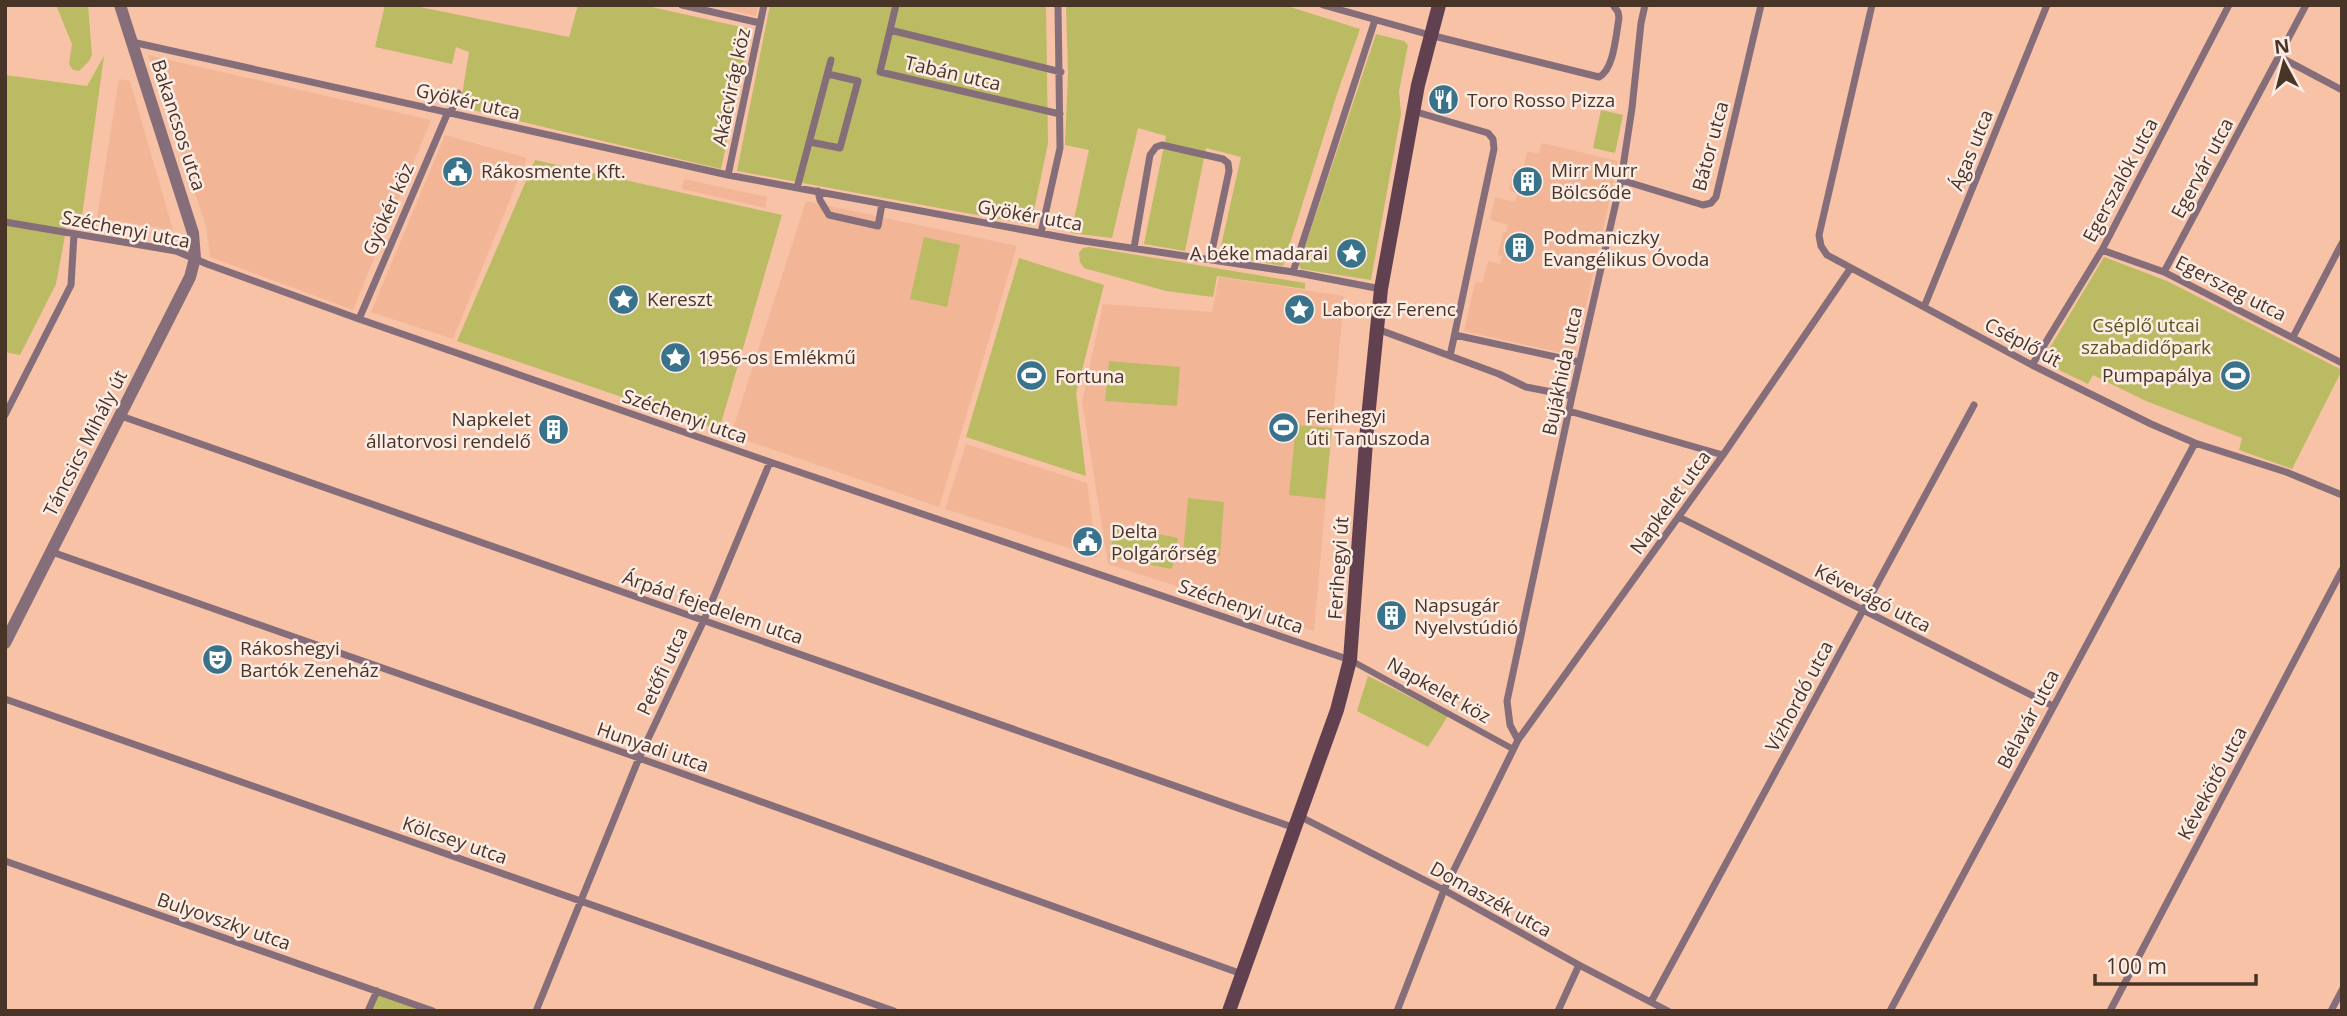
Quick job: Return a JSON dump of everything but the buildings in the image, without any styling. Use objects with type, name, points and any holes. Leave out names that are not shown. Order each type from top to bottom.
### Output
[{"type":"main road","name":"Ferihegyi út","points":[[1229,1011],[1337,710],[1350,660],[1381,289],[1413,111],[1439,5]]},
{"type":"street","name":"Bakancsos utca","points":[[120,5],[193,233],[195,258]]},
{"type":"street","points":[[682,5],[760,23]]},
{"type":"street","name":"Akácvirág köz","points":[[728,175],[764,5]]},
{"type":"street","name":"Tabán utca","points":[[896,5],[880,72],[1060,114]]},
{"type":"street","points":[[1041,233],[1060,148],[1058,5]]},
{"type":"street","points":[[1325,6],[1599,77],[1603,76],[1608,68],[1619,18],[1613,5]]},
{"type":"street","name":"Bujákhida utca","points":[[1518,740],[1510,725],[1507,701],[1579,362],[1621,180],[1644,5]]},
{"type":"street","name":"Bátor utca","points":[[1621,180],[1703,205],[1712,203],[1716,197],[1761,5]]},
{"type":"street","points":[[1850,269],[1827,255],[1821,246],[1819,235],[1872,5]]},
{"type":"street","name":"Ágas utca","points":[[1924,307],[2047,5]]},
{"type":"street","name":"Egerszalók utca","points":[[2032,365],[2102,250],[2229,5]]},
{"type":"street","name":"Egervár utca","points":[[2164,272],[2306,5]]},
{"type":"street","points":[[1293,272],[1375,20]]},
{"type":"street","name":"Tabán utca","points":[[890,30],[1060,72]]},
{"type":"street","name":"Gyökér utca","points":[[132,42],[728,175],[1041,233],[1293,272],[1381,289]]},
{"type":"street","points":[[2280,57],[2342,90]]},
{"type":"street","points":[[797,188],[831,60]]},
{"type":"street","points":[[810,142],[840,148],[858,80],[828,74]]},
{"type":"street","name":"Gyökér köz","points":[[359,318],[458,93]]},
{"type":"street","points":[[1413,111],[1488,133],[1493,139],[1494,149],[1450,356]]},
{"type":"street","points":[[1134,248],[1150,155],[1156,147],[1170,146],[1223,159],[1228,163],[1229,170],[1210,260]]},
{"type":"street","points":[[818,191],[820,200],[830,215],[878,226],[882,204]]},
{"type":"street","name":"Széchenyi utca","points":[[5,222],[176,250],[206,264],[770,462],[1350,660]]},
{"type":"street","points":[[5,415],[71,285],[74,234]]},
{"type":"street","points":[[2293,337],[2342,243]]},
{"type":"street","name":"Egerszeg utca","points":[[2102,250],[2164,272],[2342,363]]},
{"type":"street","name":"Táncsics Mihály út","points":[[5,643],[190,277],[195,258]]},
{"type":"street","name":"Cséplő út","points":[[1850,269],[2151,424],[2195,443],[2286,472],[2342,495]]},
{"type":"street","name":"Napkelet utca","points":[[1397,1011],[1444,890],[1518,740],[1723,455],[1850,269]]},
{"type":"street","points":[[1376,328],[1526,387],[1572,396]]},
{"type":"street","points":[[1455,335],[1579,362]]},
{"type":"street","name":"Vízhordó utca","points":[[1651,1002],[1974,405]]},
{"type":"street","points":[[1569,411],[1723,455]]},
{"type":"street","name":"Árpád fejedelem utca","points":[[121,416],[704,620],[1297,822]]},
{"type":"street","name":"Bélavár utca","points":[[1890,1011],[2195,443]]},
{"type":"street","name":"Petőfi utca","points":[[536,1011],[639,758],[704,620],[770,462]]},
{"type":"street","name":"Kévevágó utca","points":[[1679,517],[2053,706]]},
{"type":"street","name":"Hunyadi utca","points":[[52,552],[1242,974]]},
{"type":"street","name":"Kévekötő utca","points":[[2110,1011],[2342,570]]},
{"type":"street","name":"Napkelet köz","points":[[1350,660],[1514,749]]},
{"type":"street","name":"Kölcsey utca","points":[[5,699],[894,1011]]},
{"type":"street","name":"Domaszék utca","points":[[1297,822],[1444,890],[1668,1011]]},
{"type":"street","name":"Bulyovszky utca","points":[[5,861],[433,1011]]},
{"type":"street","points":[[1558,1011],[1579,965]]},
{"type":"street","points":[[2331,1011],[2342,990]]},
{"type":"street","points":[[368,1011],[377,991]]},
{"type":"shaded area","points":[[707,5],[758,5],[756,16]]},
{"type":"shaded area","points":[[148,55],[431,120],[353,310],[210,257],[206,226]]},
{"type":"shaded area","points":[[119,79],[130,81],[173,230],[97,218]]},
{"type":"shaded area","points":[[445,135],[527,158],[453,339],[371,312]]},
{"type":"shaded area","points":[[1542,143],[1618,161],[1575,356],[1464,331],[1475,282],[1482,283],[1488,261],[1500,264],[1502,256],[1498,255],[1503,232],[1506,232],[1508,225],[1490,220],[1495,197],[1515,202],[1517,193],[1509,191],[1513,169],[1523,171],[1527,151],[1539,154]]},
{"type":"shaded area","points":[[684,179],[767,197],[765,208],[682,189]]},
{"type":"shaded area","points":[[806,201],[1017,246],[939,507],[731,435]]},
{"type":"shaded area","points":[[1219,277],[1344,296],[1314,631],[1108,564],[1082,401],[1103,304],[1212,312]]},
{"type":"shaded area","points":[[966,444],[1087,483],[1097,557],[945,509]]},
{"type":"green space","points":[[56,5],[88,5],[92,55],[79,71],[73,70],[69,64],[72,44]]},
{"type":"green space","points":[[385,5],[410,5],[569,37],[578,5],[643,5],[750,29],[721,169],[460,107],[469,52],[456,47],[452,64],[375,47]]},
{"type":"green space","points":[[770,5],[1046,5],[1048,143],[1031,225],[737,171]]},
{"type":"green space","points":[[1066,5],[1284,5],[1360,29],[1283,266],[1219,255],[1241,157],[1206,148],[1185,251],[1144,244],[1166,136],[1138,128],[1112,238],[1071,233],[1089,150],[1065,145],[1068,74]]},
{"type":"green space","points":[[1376,34],[1404,41],[1408,45],[1399,91],[1401,114],[1371,280],[1301,269],[1299,265]]},
{"type":"green space","points":[[104,56],[82,216],[69,214],[56,284],[20,355],[5,352],[5,75],[87,86]]},
{"type":"green space","points":[[1601,110],[1623,115],[1615,153],[1593,148]]},
{"type":"green space","points":[[535,160],[782,215],[719,430],[457,341]]},
{"type":"green space","points":[[924,237],[960,245],[947,307],[910,299]]},
{"type":"green space","points":[[1083,248],[1305,283],[1305,289],[1217,276],[1213,297],[1166,291],[1084,268],[1079,253]]},
{"type":"green space","name":"Cséplő utcai szabadidőpark","points":[[2104,257],[2167,281],[2342,370],[2292,469],[2239,450],[2242,438],[2146,401],[2093,375],[2088,384],[2061,371],[2045,356]]},
{"type":"green space","name":"Fortuna","points":[[1019,258],[1104,285],[1076,393],[1086,476],[966,437]]},
{"type":"green space","points":[[1109,361],[1180,367],[1177,406],[1105,401]]},
{"type":"green space","points":[[1296,425],[1332,428],[1325,499],[1289,495]]},
{"type":"green space","points":[[1188,498],[1224,502],[1220,556],[1183,553]]},
{"type":"green space","points":[[1115,525],[1178,538],[1172,569],[1109,557]]},
{"type":"green space","points":[[1368,676],[1448,716],[1428,747],[1357,711]]},
{"type":"green space","points":[[377,991],[433,1011],[368,1011]]},
{"type":"place","name":"Toro Rosso Pizza","points":[[1444,100]]},
{"type":"place","name":"Rákosmente Kft.","points":[[458,171]]},
{"type":"place","name":"Mirr Murr Bölcsőde","points":[[1528,181]]},
{"type":"place","name":"Podmaniczky Evangélikus Óvoda","points":[[1520,248]]},
{"type":"place","name":"A béke madarai","points":[[1351,253]]},
{"type":"place","name":"Kereszt","points":[[624,299]]},
{"type":"place","name":"Laborcz Ferenc","points":[[1299,309]]},
{"type":"place","name":"1956-os Emlékmű","points":[[675,357]]},
{"type":"place","name":"Pumpapálya","points":[[2235,375]]},
{"type":"place","name":"Fortuna","points":[[1032,376]]},
{"type":"place","name":"Ferihegyi úti Tanuszoda","points":[[1283,427]]},
{"type":"place","name":"Napkelet állatorvosi rendelő","points":[[554,430]]},
{"type":"place","name":"Delta Polgárőrség","points":[[1088,542]]},
{"type":"place","name":"Napsugár Nyelvstúdió","points":[[1391,616]]},
{"type":"place","name":"Rákoshegyi Bartók Zeneház","points":[[217,659]]}]
